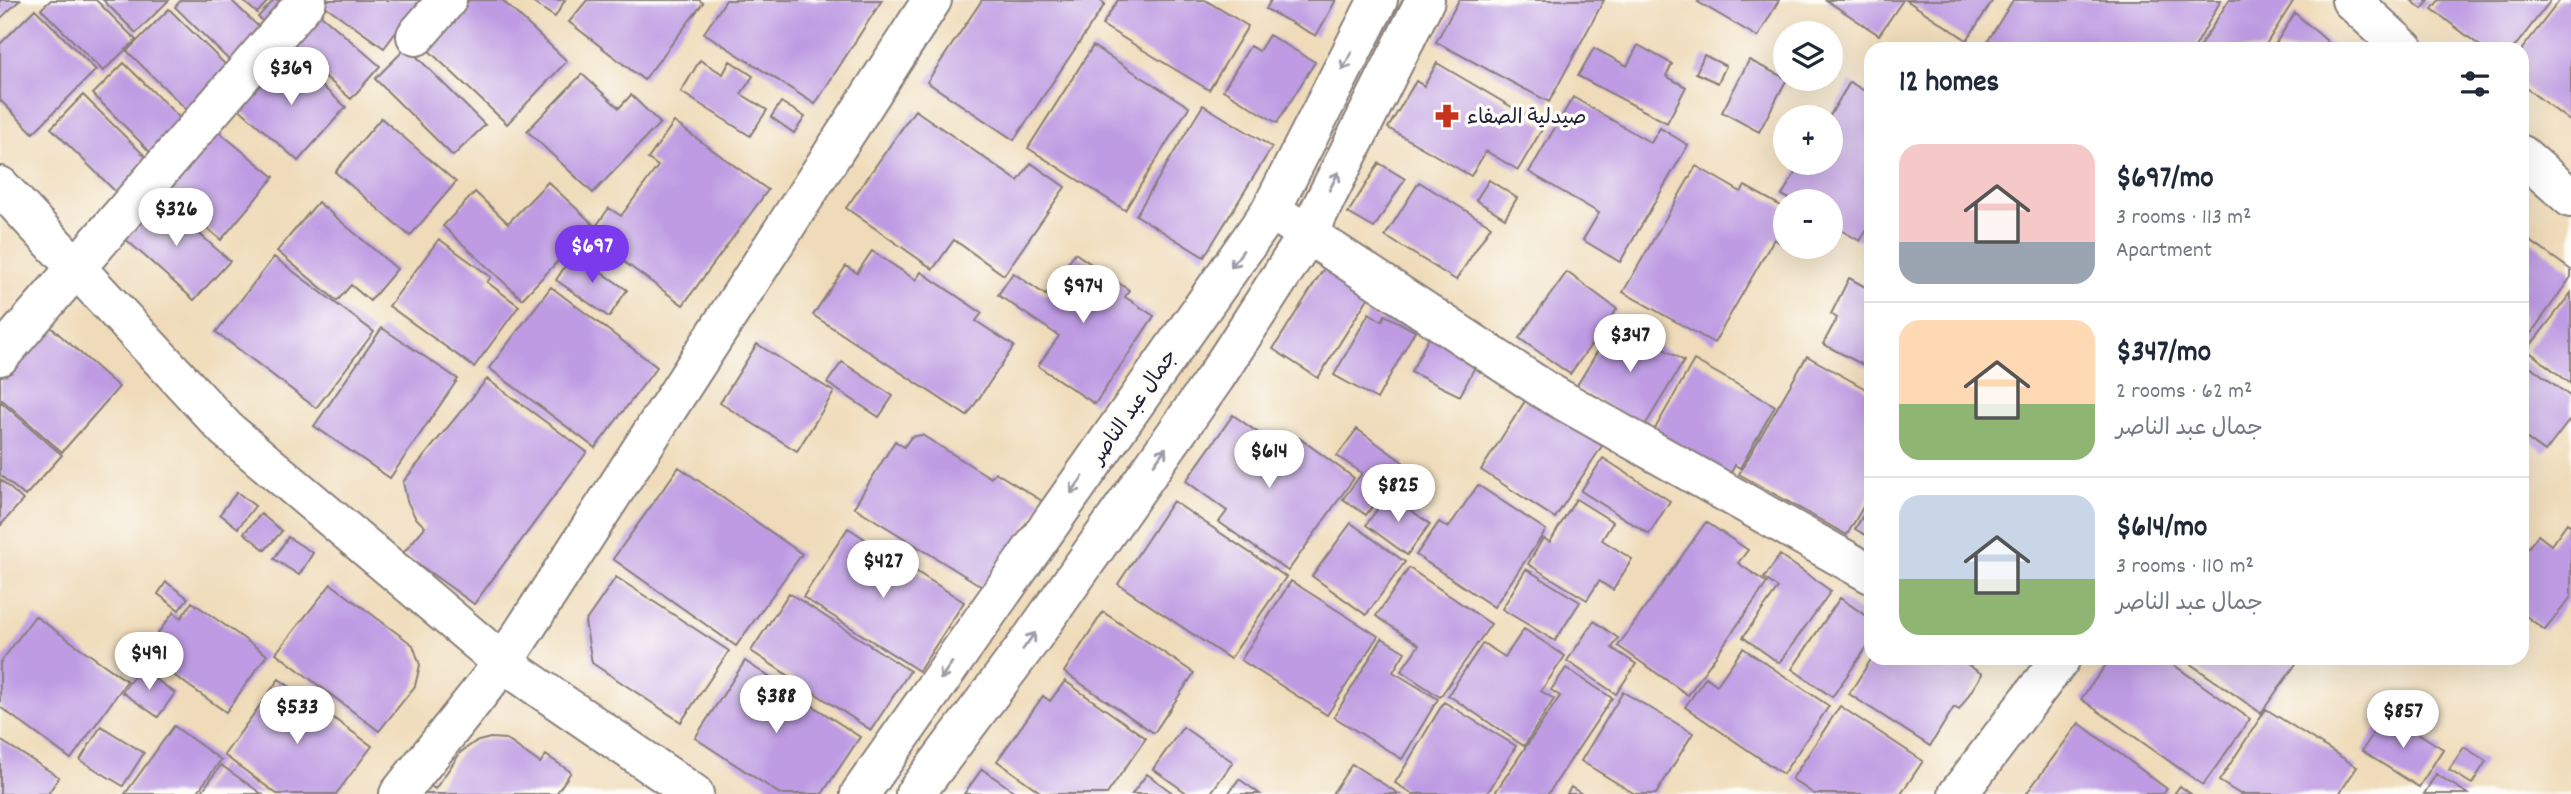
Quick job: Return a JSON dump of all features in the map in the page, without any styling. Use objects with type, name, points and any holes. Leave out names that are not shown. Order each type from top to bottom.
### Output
[{"type":"street","points":[[0,356],[307,0]]},
{"type":"street","points":[[416,36],[447,0]]},
{"type":"street","points":[[399,794],[503,663],[932,0]]},
{"type":"street","name":"جمال عبد الناصر","points":[[860,794],[1271,210],[1378,0]]},
{"type":"street","points":[[915,794],[1032,638],[1215,377],[1307,234],[1424,0]]},
{"type":"street","points":[[2351,0],[2396,42]]},
{"type":"street","points":[[2529,161],[2571,198]]},
{"type":"street","points":[[0,186],[226,429],[503,663],[694,794]]},
{"type":"street","points":[[1271,210],[1546,391],[1864,569]]},
{"type":"street","points":[[1958,794],[2043,665]]},
{"type":"building","points":[[0,0],[20,0],[0,19]]},
{"type":"building","points":[[51,0],[96,0],[136,40],[103,71],[41,9]]},
{"type":"building","points":[[103,0],[169,0],[136,33]]},
{"type":"building","points":[[181,0],[231,0],[269,37],[238,69],[175,7]]},
{"type":"building","points":[[242,0],[269,0],[257,13]]},
{"type":"building","points":[[274,0],[303,0],[274,32],[258,17]]},
{"type":"building","points":[[317,0],[420,0],[384,48]]},
{"type":"building","points":[[469,0],[502,0],[567,61],[507,124],[425,47]]},
{"type":"building","points":[[529,0],[565,0],[555,17]]},
{"type":"building","points":[[587,0],[699,0],[703,3],[644,80],[569,22]]},
{"type":"building","points":[[726,0],[882,0],[815,104],[704,33]]},
{"type":"building","points":[[982,0],[1099,0],[1105,4],[1014,140],[927,82]]},
{"type":"building","points":[[1118,0],[1205,0],[1248,26],[1209,90],[1102,25]]},
{"type":"building","points":[[1271,0],[1336,0],[1316,36],[1266,9]]},
{"type":"building","points":[[1459,0],[1604,0],[1549,102],[1436,42]]},
{"type":"building","points":[[1779,0],[1758,37],[1698,2]]},
{"type":"building","points":[[1826,0],[1903,0],[1879,35]]},
{"type":"building","points":[[1906,0],[1993,0],[1967,40]]},
{"type":"building","points":[[2013,0],[2221,0],[2198,42],[1987,42]]},
{"type":"building","points":[[2229,0],[2294,0],[2267,42],[2202,42]]},
{"type":"building","points":[[2411,0],[2429,0],[2422,9]]},
{"type":"building","points":[[2439,0],[2551,0],[2518,42],[2475,42],[2432,9]]},
{"type":"building","points":[[2560,0],[2571,0],[2571,122],[2529,90],[2527,42]]},
{"type":"building","points":[[313,8],[380,66],[351,99],[284,41]]},
{"type":"building","points":[[35,9],[96,70],[33,133],[0,100],[0,44]]},
{"type":"building","points":[[169,9],[237,76],[195,118],[127,51]]},
{"type":"building","points":[[2295,13],[2328,42],[2276,42]]},
{"type":"building","points":[[1269,35],[1315,62],[1277,123],[1223,90],[1250,46],[1259,51]]},
{"type":"building","points":[[1638,45],[1672,64],[1666,76],[1686,87],[1667,123],[1578,76],[1594,48],[1627,66]]},
{"type":"building","points":[[1093,46],[1189,107],[1125,210],[1028,148]]},
{"type":"building","points":[[407,47],[485,125],[453,156],[375,79]]},
{"type":"building","points":[[284,53],[346,107],[298,161],[237,107]]},
{"type":"building","points":[[1704,55],[1726,66],[1718,83],[1696,73]]},
{"type":"building","points":[[700,60],[723,74],[730,61],[753,76],[741,94],[767,110],[750,136],[681,92]]},
{"type":"building","points":[[1749,60],[1773,72],[1773,91],[1781,91],[1759,132],[1722,112]]},
{"type":"building","points":[[124,63],[187,125],[155,157],[93,94]]},
{"type":"building","points":[[1437,63],[1544,126],[1518,170],[1486,151],[1471,176],[1388,128],[1416,81],[1424,86]]},
{"type":"building","points":[[582,74],[619,108],[631,95],[660,123],[593,193],[527,131]]},
{"type":"building","points":[[1850,82],[1864,91],[1864,235],[1860,241],[1843,231],[1843,189],[1786,189],[1794,175],[1843,175],[1843,105],[1836,105]]},
{"type":"building","points":[[83,95],[151,162],[119,195],[51,128]]},
{"type":"building","points":[[1573,97],[1651,143],[1660,128],[1688,145],[1620,262],[1583,240],[1599,213],[1529,172]]},
{"type":"building","points":[[781,102],[805,117],[794,133],[771,117]]},
{"type":"building","points":[[1203,105],[1272,147],[1204,257],[1136,215]]},
{"type":"building","points":[[915,110],[1018,181],[1031,163],[1065,187],[1004,275],[954,240],[933,269],[846,208]]},
{"type":"building","points":[[381,118],[456,182],[410,236],[335,172]]},
{"type":"building","points":[[674,122],[768,190],[683,305],[589,236],[609,208],[621,216],[658,166],[648,159]]},
{"type":"building","points":[[213,127],[274,177],[221,240],[161,189]]},
{"type":"building","points":[[1379,163],[1405,179],[1374,228],[1348,213]]},
{"type":"building","points":[[1696,166],[1741,192],[1745,186],[1773,201],[1773,241],[1714,343],[1623,292]]},
{"type":"building","points":[[1489,180],[1517,198],[1505,218],[1476,200]]},
{"type":"building","points":[[548,182],[593,224],[522,299],[443,226],[475,192],[508,223]]},
{"type":"building","points":[[1419,182],[1491,226],[1456,280],[1385,236]]},
{"type":"building","points":[[158,197],[230,261],[194,300],[122,236]]},
{"type":"building","points":[[318,202],[397,269],[370,301],[351,285],[337,301],[277,251]]},
{"type":"building","points":[[439,239],[491,277],[487,282],[519,306],[474,367],[389,306]]},
{"type":"building","points":[[2529,240],[2571,270],[2571,277],[2529,336]]},
{"type":"building","points":[[872,251],[916,280],[921,272],[982,313],[976,321],[1014,346],[967,416],[813,315],[846,266],[857,273]]},
{"type":"building","points":[[574,253],[627,290],[609,317],[556,280]]},
{"type":"building","points":[[1075,253],[1129,290],[1125,297],[1154,316],[1095,404],[1038,366],[1059,336],[998,295],[1013,273],[1046,295]]},
{"type":"building","points":[[274,257],[374,332],[316,408],[216,332]]},
{"type":"building","points":[[1328,262],[1373,290],[1318,378],[1273,349]]},
{"type":"building","points":[[1567,272],[1617,309],[1570,374],[1519,338]]},
{"type":"building","points":[[1849,278],[1864,286],[1864,365],[1823,344],[1837,318],[1831,314]]},
{"type":"building","points":[[551,287],[657,367],[595,448],[489,368]]},
{"type":"building","points":[[2571,293],[2571,384],[2529,352],[2529,347]]},
{"type":"building","points":[[1369,313],[1382,321],[1385,315],[1415,331],[1377,399],[1334,375]]},
{"type":"building","points":[[44,321],[119,387],[62,452],[0,398],[0,371]]},
{"type":"building","points":[[1616,321],[1684,361],[1644,427],[1576,387]]},
{"type":"building","points":[[382,328],[458,379],[390,478],[314,426]]},
{"type":"building","points":[[1432,331],[1481,355],[1460,396],[1411,372]]},
{"type":"building","points":[[757,344],[834,392],[797,451],[720,403]]},
{"type":"building","points":[[1807,356],[1864,388],[1864,505],[1847,535],[1739,474]]},
{"type":"building","points":[[1694,360],[1775,406],[1740,468],[1735,465],[1729,477],[1652,434]]},
{"type":"building","points":[[842,362],[893,396],[879,417],[827,383]]},
{"type":"building","points":[[2529,365],[2571,397],[2571,418],[2545,452],[2529,440]]},
{"type":"building","points":[[487,379],[587,452],[474,604],[403,553],[425,527],[415,517],[407,501],[403,482]]},
{"type":"building","points":[[1527,398],[1602,446],[1555,518],[1481,470]]},
{"type":"building","points":[[0,401],[62,455],[25,496],[0,475]]},
{"type":"building","points":[[1233,415],[1288,454],[1299,438],[1354,478],[1288,571],[1219,522],[1227,511],[1186,481]]},
{"type":"building","points":[[1357,429],[1404,463],[1366,515],[1343,499],[1362,473],[1337,456]]},
{"type":"building","points":[[922,435],[991,478],[995,472],[1042,501],[986,589],[854,507],[895,441],[904,447],[911,437]]},
{"type":"building","points":[[1603,458],[1670,501],[1649,534],[1581,491]]},
{"type":"building","points":[[679,467],[802,554],[736,646],[613,559]]},
{"type":"building","points":[[0,479],[23,500],[0,526]]},
{"type":"building","points":[[1478,485],[1546,530],[1494,607],[1416,555],[1439,522],[1448,528]]},
{"type":"building","points":[[237,492],[255,506],[238,528],[220,514]]},
{"type":"building","points":[[1388,494],[1430,524],[1407,555],[1366,525]]},
{"type":"building","points":[[1576,499],[1613,522],[1602,540],[1632,559],[1613,590],[1599,581],[1587,600],[1528,564],[1543,538],[1550,542]]},
{"type":"building","points":[[1173,501],[1286,577],[1230,659],[1118,584]]},
{"type":"building","points":[[261,514],[282,531],[265,550],[244,533]]},
{"type":"building","points":[[1864,514],[1864,534],[1855,529]]},
{"type":"building","points":[[1706,522],[1748,550],[1738,563],[1767,583],[1688,695],[1618,646]]},
{"type":"building","points":[[1351,523],[1405,562],[1366,615],[1312,576]]},
{"type":"building","points":[[2567,523],[2571,526],[2571,597],[2545,630],[2529,618],[2529,547],[2538,535],[2551,545]]},
{"type":"building","points":[[848,528],[964,602],[919,671],[803,597]]},
{"type":"building","points":[[288,537],[313,553],[299,575],[274,559]]},
{"type":"building","points":[[1780,555],[1831,591],[1779,663],[1743,637],[1778,588],[1764,578]]},
{"type":"building","points":[[1409,568],[1491,624],[1440,697],[1401,671],[1419,645],[1376,616]]},
{"type":"building","points":[[1526,569],[1580,602],[1555,641],[1502,609]]},
{"type":"building","points":[[616,577],[729,651],[681,722],[592,663],[585,622]]},
{"type":"building","points":[[1291,581],[1378,636],[1327,715],[1241,660]]},
{"type":"building","points":[[166,582],[188,598],[179,610],[158,594]]},
{"type":"building","points":[[331,584],[413,645],[420,665],[415,686],[379,731],[276,653]]},
{"type":"building","points":[[789,593],[910,671],[871,730],[751,651]]},
{"type":"building","points":[[1840,598],[1864,614],[1864,651],[1832,697],[1792,669]]},
{"type":"building","points":[[192,602],[267,655],[226,712],[151,659],[166,638],[158,633],[174,612],[181,618]]},
{"type":"building","points":[[1103,612],[1194,673],[1154,733],[1064,672]]},
{"type":"building","points":[[35,616],[127,681],[71,759],[0,707],[0,663]]},
{"type":"building","points":[[1594,621],[1618,638],[1612,648],[1636,664],[1616,694],[1567,661]]},
{"type":"building","points":[[1524,629],[1565,656],[1541,691],[1554,699],[1524,746],[1448,695],[1483,643],[1505,657]]},
{"type":"building","points":[[1382,638],[1405,652],[1393,672],[1438,699],[1402,759],[1334,717]]},
{"type":"building","points":[[1743,648],[1829,706],[1783,774],[1685,707],[1706,677],[1717,685]]},
{"type":"building","points":[[745,661],[860,737],[822,794],[780,794],[695,738]]},
{"type":"building","points":[[1868,665],[1968,665],[1982,674],[1959,710],[1954,707],[1930,746],[1849,694]]},
{"type":"building","points":[[2106,665],[2174,665],[2250,719],[2203,785],[2081,699]]},
{"type":"building","points":[[2192,665],[2295,665],[2261,713]]},
{"type":"building","points":[[140,668],[175,693],[158,717],[122,692]]},
{"type":"building","points":[[1566,668],[1612,698],[1548,794],[1494,794],[1560,696],[1551,690]]},
{"type":"building","points":[[279,679],[372,746],[336,794],[277,794],[224,755]]},
{"type":"building","points":[[1065,681],[1146,738],[1107,794],[1043,794],[997,761],[1043,696],[1050,701]]},
{"type":"building","points":[[1623,692],[1693,733],[1656,794],[1635,794],[1581,761]]},
{"type":"building","points":[[1444,702],[1516,746],[1487,794],[1413,794],[1395,783]]},
{"type":"building","points":[[1840,706],[1923,761],[1901,794],[1814,794],[1792,779]]},
{"type":"building","points":[[2266,709],[2357,767],[2339,794],[2240,794],[2219,781]]},
{"type":"building","points":[[2386,713],[2443,749],[2419,787],[2362,751]]},
{"type":"building","points":[[2079,723],[2167,789],[2163,794],[2026,794]]},
{"type":"building","points":[[101,726],[144,753],[123,786],[80,760]]},
{"type":"building","points":[[174,726],[221,760],[196,794],[125,794]]},
{"type":"building","points":[[1183,727],[1233,762],[1210,794],[1188,794],[1153,769]]},
{"type":"building","points":[[490,738],[506,739],[540,763],[546,755],[571,772],[556,794],[421,794],[428,784],[435,789],[461,752],[475,742]]},
{"type":"building","points":[[0,740],[59,777],[48,794],[0,794]]},
{"type":"building","points":[[2464,747],[2486,761],[2472,784],[2449,770]]},
{"type":"building","points":[[1352,764],[1399,794],[1332,794]]},
{"type":"building","points":[[221,765],[262,794],[200,794]]},
{"type":"building","points":[[982,769],[1018,794],[964,794]]},
{"type":"building","points":[[1147,774],[1174,794],[1132,794]]},
{"type":"building","points":[[2436,774],[2468,794],[2424,794]]},
{"type":"building","points":[[1239,779],[1260,794],[1228,794]]},
{"type":"building","points":[[2180,786],[2191,794],[2174,794]]},
{"type":"building","points":[[1571,787],[1582,794],[1567,794]]},
{"type":"place","name":"صيدلية الصفاء","points":[[1447,116]]}]
